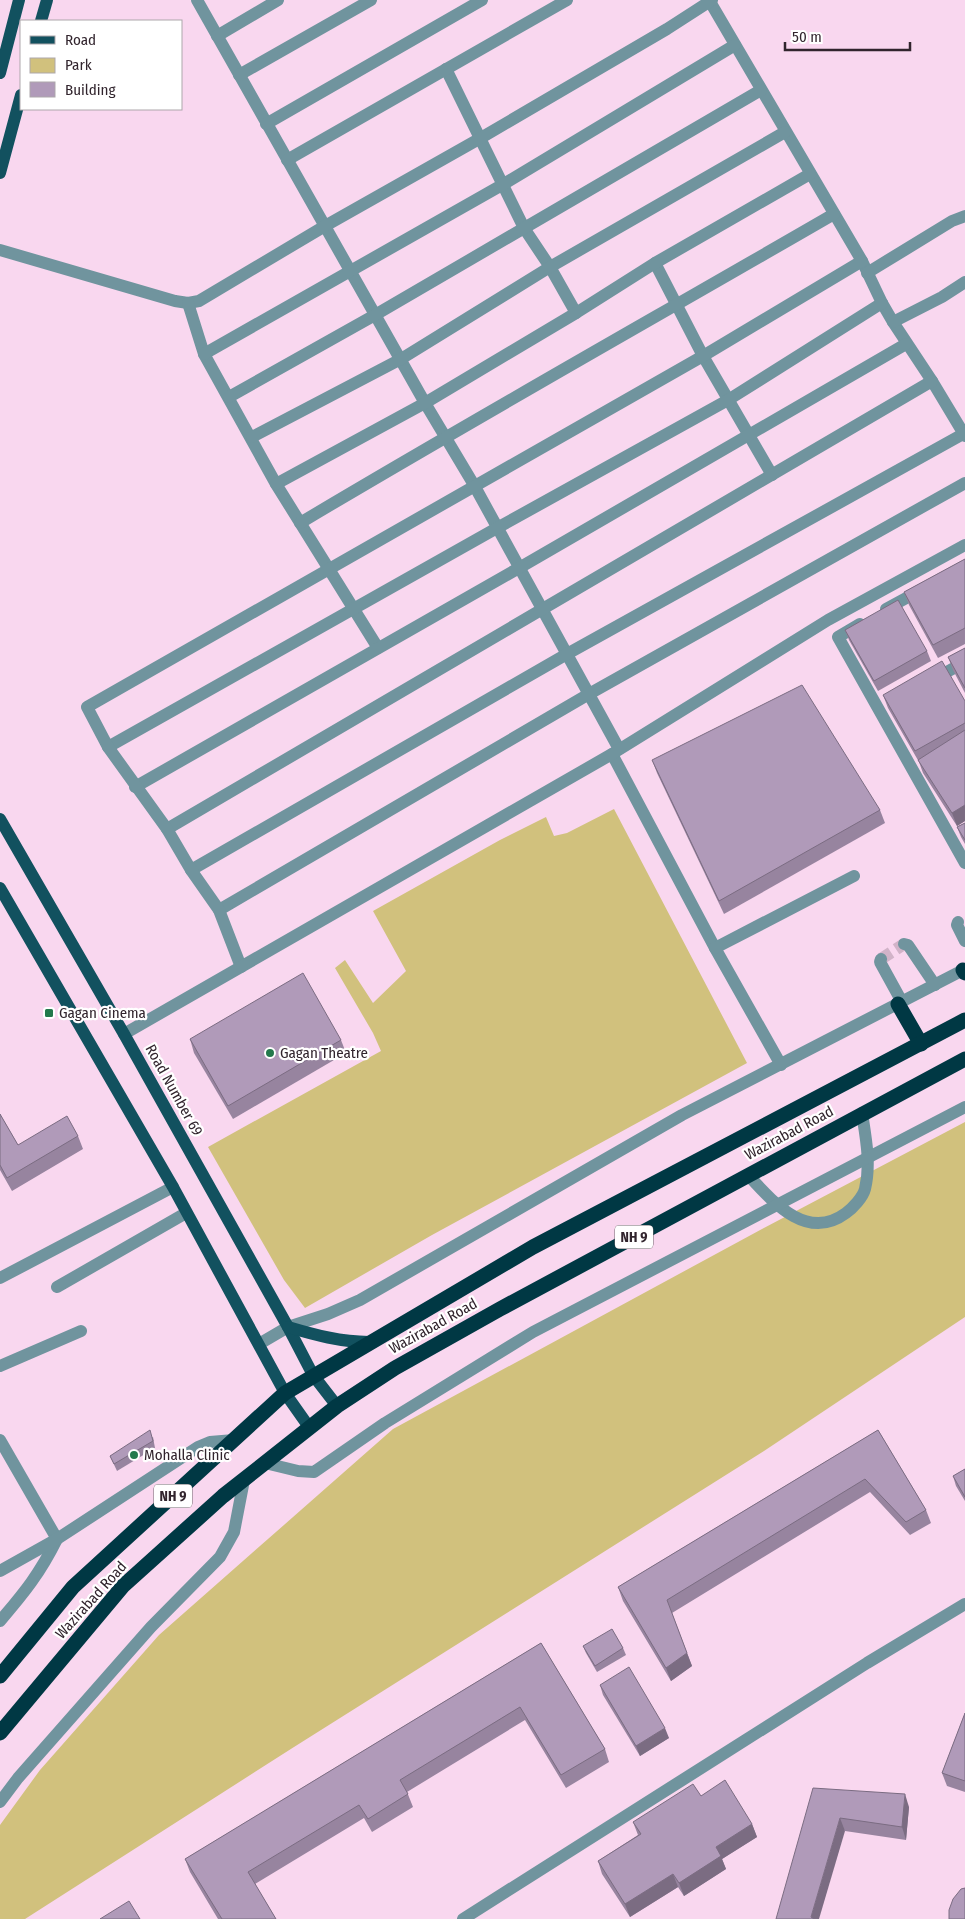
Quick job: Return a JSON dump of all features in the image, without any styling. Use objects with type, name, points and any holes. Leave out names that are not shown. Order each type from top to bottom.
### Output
[{"type":"highway","points":[[900,1003],[921,1044]]},
{"type":"highway","name":"Wazirabad Road","points":[[0,1676],[73,1587],[285,1393],[533,1247],[965,1020]]},
{"type":"highway","name":"Wazirabad Road","points":[[0,1733],[123,1586],[222,1496],[336,1406],[395,1368],[965,1058]]},
{"type":"main road","points":[[0,73],[19,0]]},
{"type":"main road","points":[[42,20],[47,0]]},
{"type":"main road","points":[[0,173],[20,99]]},
{"type":"main road","name":"Road Number 69","points":[[0,819],[124,1034],[313,1375],[336,1406]]},
{"type":"main road","points":[[0,888],[173,1187],[285,1393],[309,1427]]},
{"type":"main road","points":[[288,1327],[334,1340],[369,1342]]},
{"type":"street","points":[[197,0],[520,568],[589,694],[616,752],[715,948],[781,1065]]},
{"type":"street","points":[[217,36],[278,0]]},
{"type":"street","points":[[239,75],[371,0]]},
{"type":"street","points":[[266,124],[482,0]]},
{"type":"street","points":[[287,160],[567,0]]},
{"type":"street","points":[[0,250],[154,295],[188,303],[199,301],[325,226],[667,29],[710,1],[834,214],[893,322],[965,434],[567,654],[191,870]]},
{"type":"street","points":[[204,354],[502,185],[735,45]]},
{"type":"street","points":[[446,69],[524,228],[550,267],[576,313]]},
{"type":"street","points":[[229,397],[375,315],[761,90]]},
{"type":"street","points":[[252,437],[401,359],[550,267],[785,132]]},
{"type":"street","points":[[276,484],[425,403],[576,313],[655,263],[810,174]]},
{"type":"street","points":[[300,523],[445,436],[676,306],[834,214]]},
{"type":"street","points":[[241,967],[219,910],[191,870],[167,829],[108,747],[87,707],[702,356],[864,267],[965,216]]},
{"type":"street","points":[[655,263],[702,356],[772,475]]},
{"type":"street","points":[[893,322],[942,297],[965,282]]},
{"type":"street","points":[[188,303],[204,354],[252,437],[276,484],[378,648]]},
{"type":"street","points":[[108,747],[728,400],[882,303]]},
{"type":"street","points":[[135,787],[520,568],[906,344]]},
{"type":"street","points":[[167,829],[932,381]]},
{"type":"street","points":[[219,910],[589,694],[965,483]]},
{"type":"street","points":[[124,1034],[616,752],[828,620],[964,549]]},
{"type":"street","points":[[931,584],[838,636],[880,712],[954,833],[965,863]]},
{"type":"street","points":[[922,686],[965,662]]},
{"type":"street","points":[[880,712],[893,703]]},
{"type":"street","points":[[715,948],[854,876]]},
{"type":"street","points":[[958,922],[957,925],[965,940]]},
{"type":"street","points":[[904,944],[908,945],[935,984]]},
{"type":"street","points":[[881,959],[880,962],[900,1003]]},
{"type":"street","points":[[259,1344],[288,1327],[328,1314],[360,1300],[682,1115],[964,970]]},
{"type":"street","points":[[265,1463],[298,1471],[314,1472],[385,1423],[534,1332],[965,1107]]},
{"type":"street","points":[[748,1175],[777,1206],[810,1224],[838,1218],[852,1208],[864,1191],[868,1158],[862,1113]]},
{"type":"street","points":[[0,1278],[173,1187]]},
{"type":"street","points":[[57,1287],[186,1214]]},
{"type":"street","points":[[0,1366],[82,1331]]},
{"type":"street","points":[[0,1440],[57,1539]]},
{"type":"street","points":[[0,1571],[57,1539],[198,1447],[210,1442],[234,1440]]},
{"type":"street","points":[[0,1802],[18,1778],[151,1627],[220,1557],[234,1532],[244,1480]]},
{"type":"street","points":[[0,1621],[34,1581],[44,1566],[57,1539]]},
{"type":"street","points":[[463,1919],[965,1604]]},
{"type":"green space","points":[[614,809],[747,1063],[432,1235],[305,1308],[284,1280],[208,1147],[381,1051],[373,1033],[335,968],[345,960],[373,1003],[406,971],[373,911],[500,840],[546,817],[554,836],[567,833]]},
{"type":"green space","points":[[965,1122],[965,1317],[764,1451],[25,1919],[0,1919],[0,1825],[40,1770],[159,1635],[393,1429],[762,1229]]},
{"type":"building","points":[[965,559],[965,628],[933,645],[904,592]]},
{"type":"building","points":[[898,600],[927,651],[874,681],[845,630]]},
{"type":"building","points":[[965,648],[965,688],[948,657]]},
{"type":"building","points":[[942,661],[965,701],[965,723],[915,751],[883,695]]},
{"type":"building","points":[[802,685],[880,810],[719,901],[652,760]]},
{"type":"building","points":[[965,730],[965,805],[952,813],[918,760]]},
{"type":"building","points":[[965,823],[965,840],[957,827]]},
{"type":"building","name":"Gagan Theatre","points":[[303,973],[341,1040],[228,1106],[190,1039]]},
{"type":"building","points":[[0,1114],[18,1145],[67,1116],[78,1136],[7,1178],[0,1165]]},
{"type":"building","points":[[150,1430],[153,1441],[114,1464],[110,1456]]},
{"type":"building","points":[[878,1430],[926,1510],[906,1522],[865,1479],[667,1600],[687,1653],[666,1668],[618,1587]]},
{"type":"building","points":[[965,1469],[965,1497],[953,1476]]},
{"type":"building","points":[[612,1629],[623,1648],[595,1666],[583,1646]]},
{"type":"building","points":[[541,1643],[605,1749],[561,1775],[520,1707],[400,1780],[408,1794],[368,1819],[359,1805],[248,1872],[276,1919],[222,1919],[185,1859]]},
{"type":"building","points":[[629,1667],[665,1728],[636,1746],[600,1685]]},
{"type":"building","points":[[965,1713],[965,1781],[942,1773]]},
{"type":"building","points":[[725,1780],[752,1824],[716,1847],[721,1856],[679,1883],[673,1874],[625,1904],[598,1861],[641,1834],[633,1822],[693,1784],[701,1796]]},
{"type":"building","points":[[813,1788],[905,1794],[902,1827],[840,1818],[811,1917],[814,1919],[776,1919]]},
{"type":"building","points":[[965,1888],[965,1919],[949,1919],[949,1910],[953,1899],[961,1889]]},
{"type":"building","points":[[129,1901],[140,1919],[100,1919]]},
{"type":"tunnel","points":[[881,959],[904,944]]},
{"type":"place","name":"Gagan Cinema","points":[[49,1013]]},
{"type":"place","name":"Gagan Theatre","points":[[270,1053]]},
{"type":"place","name":"Mohalla Clinic","points":[[134,1455]]}]
